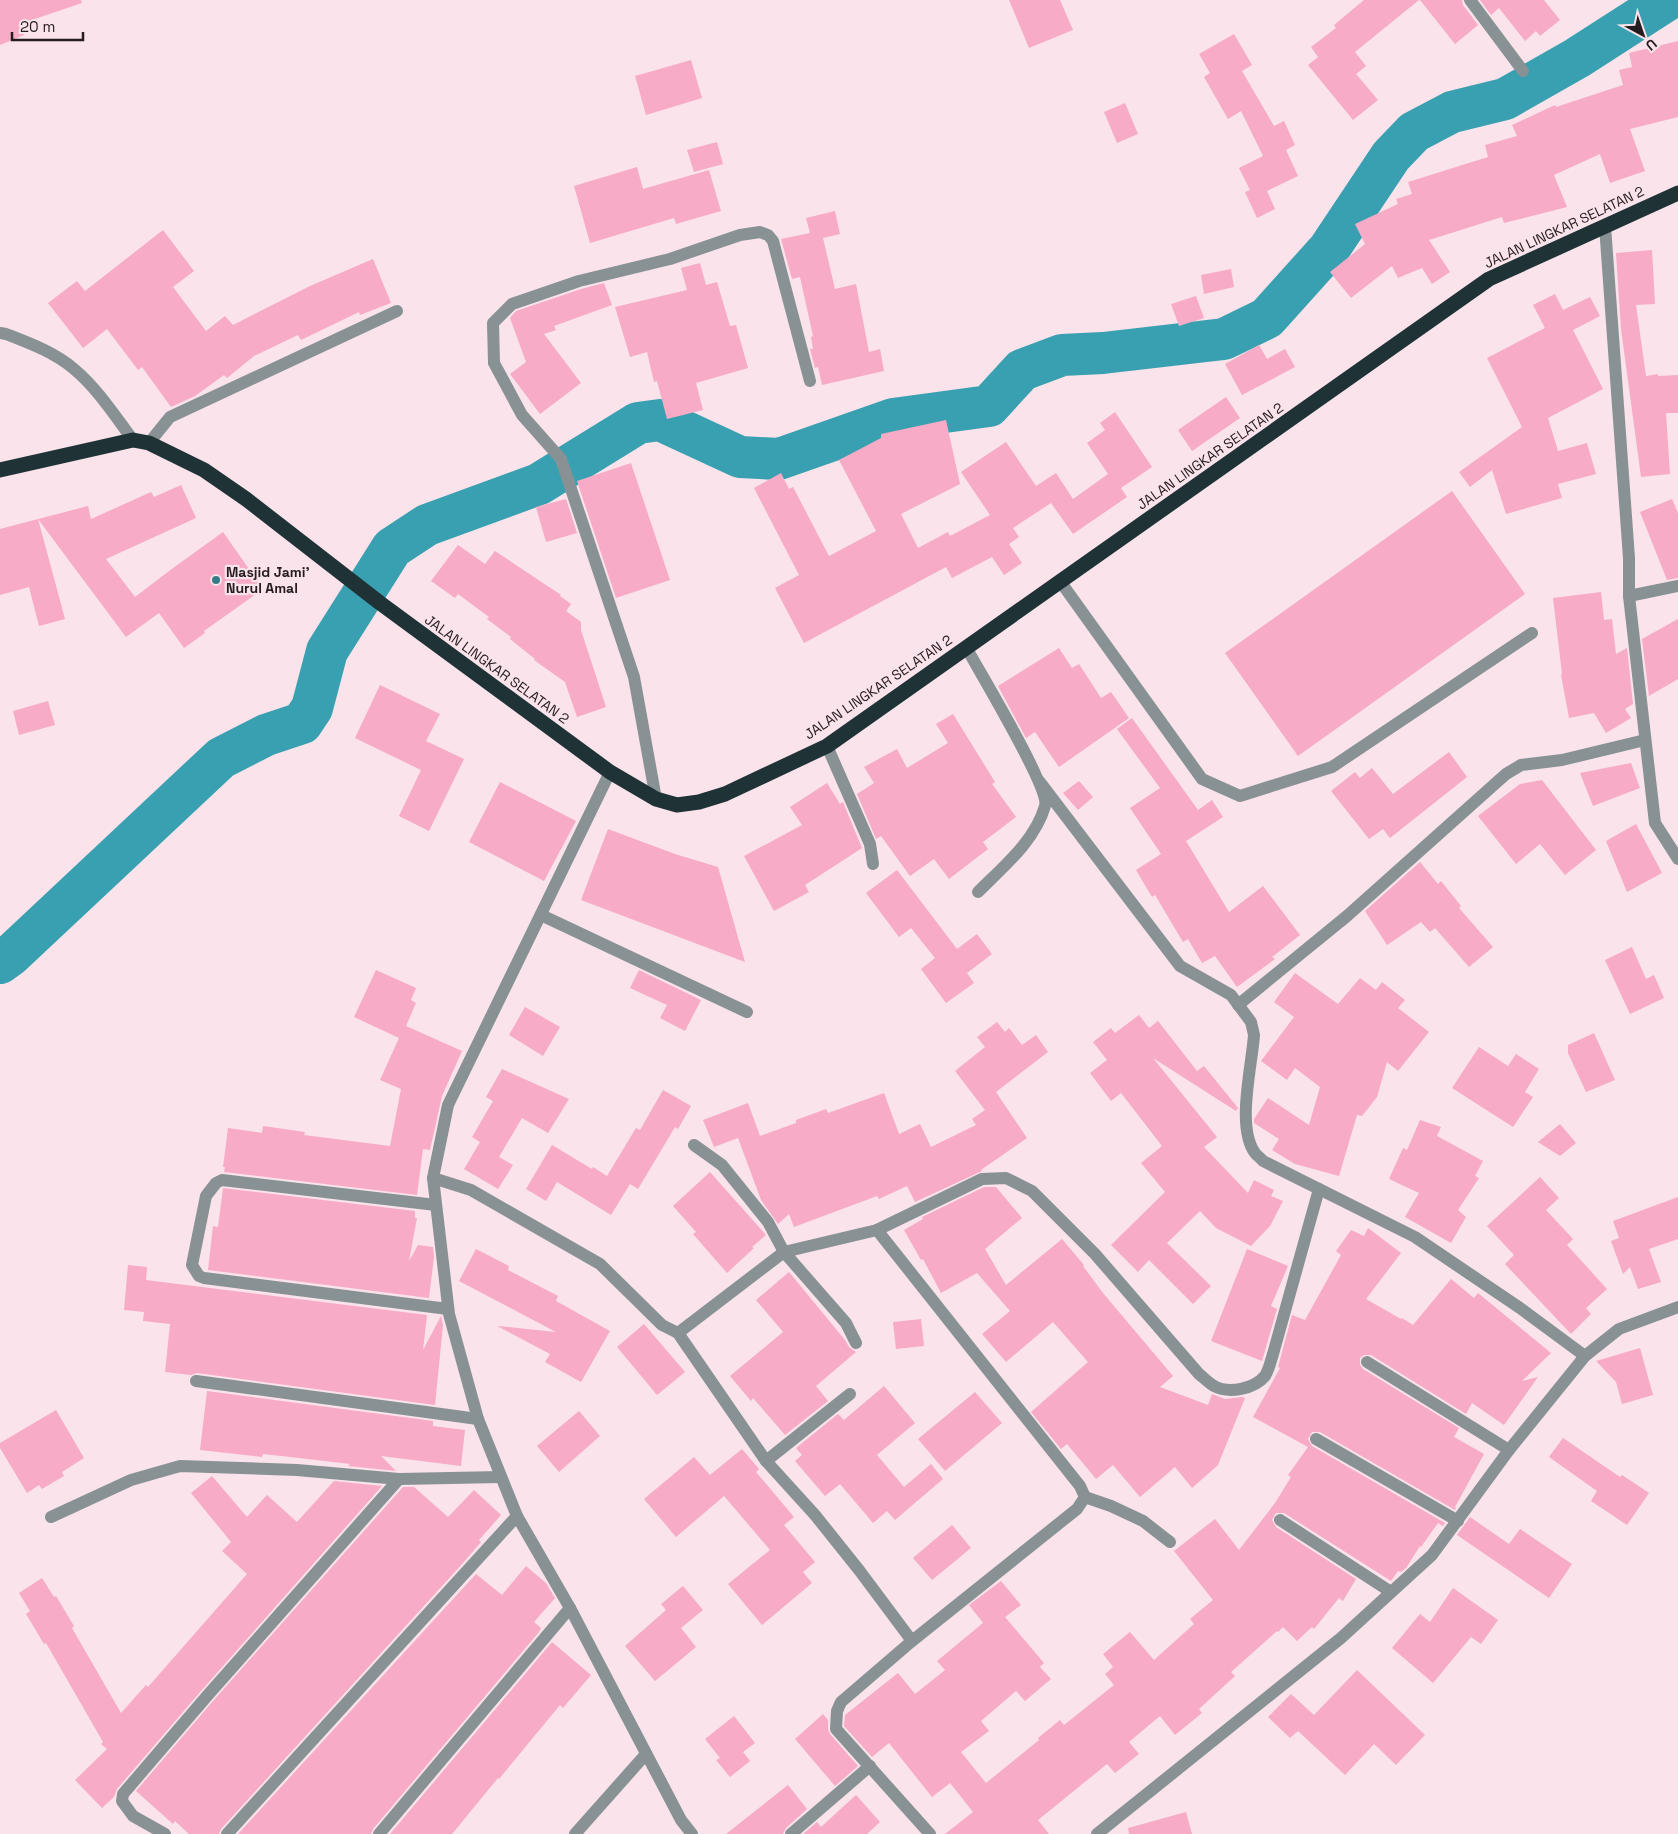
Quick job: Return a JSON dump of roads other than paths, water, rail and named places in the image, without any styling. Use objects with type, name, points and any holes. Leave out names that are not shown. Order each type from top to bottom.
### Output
[{"type":"highway","name":"JALAN LINGKAR SELATAN 2","points":[[0,470],[132,440],[149,443],[204,470],[246,499],[380,603],[610,772],[656,799],[677,805],[698,802],[725,794],[827,746],[1489,279],[1678,193]]},
{"type":"street","points":[[1470,0],[1523,71]]},
{"type":"street","points":[[1605,226],[1629,558],[1628,596],[1655,823],[1678,859]]},
{"type":"street","points":[[656,799],[634,677],[561,459],[522,415],[494,364],[493,323],[512,304],[579,281],[670,259],[740,235],[760,232],[773,241],[810,381]]},
{"type":"street","points":[[149,443],[170,418],[397,311]]},
{"type":"street","points":[[0,333],[41,348],[74,369],[106,403],[132,440]]},
{"type":"street","points":[[1060,581],[1202,780],[1240,796],[1332,767],[1532,633]]},
{"type":"street","points":[[1628,596],[1678,586]]},
{"type":"street","points":[[966,648],[1039,781],[1180,966],[1231,995],[1251,1022],[1254,1035],[1245,1114],[1250,1142],[1255,1153],[1264,1161],[1415,1237],[1520,1308],[1585,1356]]},
{"type":"street","points":[[1238,1005],[1347,916],[1506,774],[1521,765],[1562,760],[1645,740]]},
{"type":"street","points":[[827,746],[870,844],[873,864]]},
{"type":"street","points":[[610,772],[448,1105],[433,1178],[448,1308],[478,1419],[517,1516],[570,1608],[681,1820],[692,1834]]},
{"type":"street","points":[[978,892],[1034,833],[1046,804],[1039,781]]},
{"type":"street","points":[[541,915],[747,1012]]},
{"type":"street","points":[[694,1144],[722,1165],[768,1222],[784,1252],[841,1316],[850,1329],[856,1343]]},
{"type":"street","points":[[433,1178],[471,1190],[600,1264],[662,1325],[678,1333],[766,1462],[815,1515],[912,1641]]},
{"type":"street","points":[[678,1333],[784,1252],[877,1230],[982,1179],[1006,1178],[1032,1191],[1095,1254],[1199,1374],[1216,1387],[1228,1390],[1241,1389],[1254,1385],[1265,1375],[1274,1354],[1319,1188]]},
{"type":"street","points":[[436,1206],[222,1180],[216,1183],[206,1196],[192,1265],[199,1276],[204,1278],[448,1308]]},
{"type":"street","points":[[877,1230],[1080,1486],[1085,1497],[1111,1506],[1143,1521],[1170,1542]]},
{"type":"street","points":[[1097,1834],[1341,1638],[1432,1555],[1509,1450],[1585,1356],[1619,1329],[1678,1307]]},
{"type":"street","points":[[1367,1362],[1509,1450]]},
{"type":"street","points":[[196,1381],[478,1419]]},
{"type":"street","points":[[766,1462],[850,1394]]},
{"type":"street","points":[[1316,1439],[1458,1521]]},
{"type":"street","points":[[51,1517],[131,1480],[180,1466],[297,1470],[399,1479],[501,1477]]},
{"type":"street","points":[[165,1834],[133,1816],[122,1801],[123,1794],[206,1696],[399,1479]]},
{"type":"street","points":[[930,1834],[836,1729],[837,1710],[841,1702],[912,1641],[1076,1509],[1085,1497]]},
{"type":"street","points":[[227,1834],[517,1516]]},
{"type":"street","points":[[1280,1520],[1391,1592]]},
{"type":"street","points":[[379,1834],[570,1608]]},
{"type":"street","points":[[575,1834],[646,1754]]},
{"type":"street","points":[[791,1834],[870,1766]]},
{"type":"waterway","points":[[0,963],[11,955],[221,758],[266,735],[302,723],[312,708],[327,651],[392,548],[427,525],[539,484],[638,423],[660,420],[740,457],[779,459],[893,419],[989,406],[1022,370],[1062,355],[1103,353],[1224,339],[1267,318],[1329,249],[1391,156],[1414,132],[1452,112],[1505,99],[1577,58],[1667,0]]},
{"type":"place","name":"Masjid Jami' Nurul Amal","points":[[216,580]]}]
